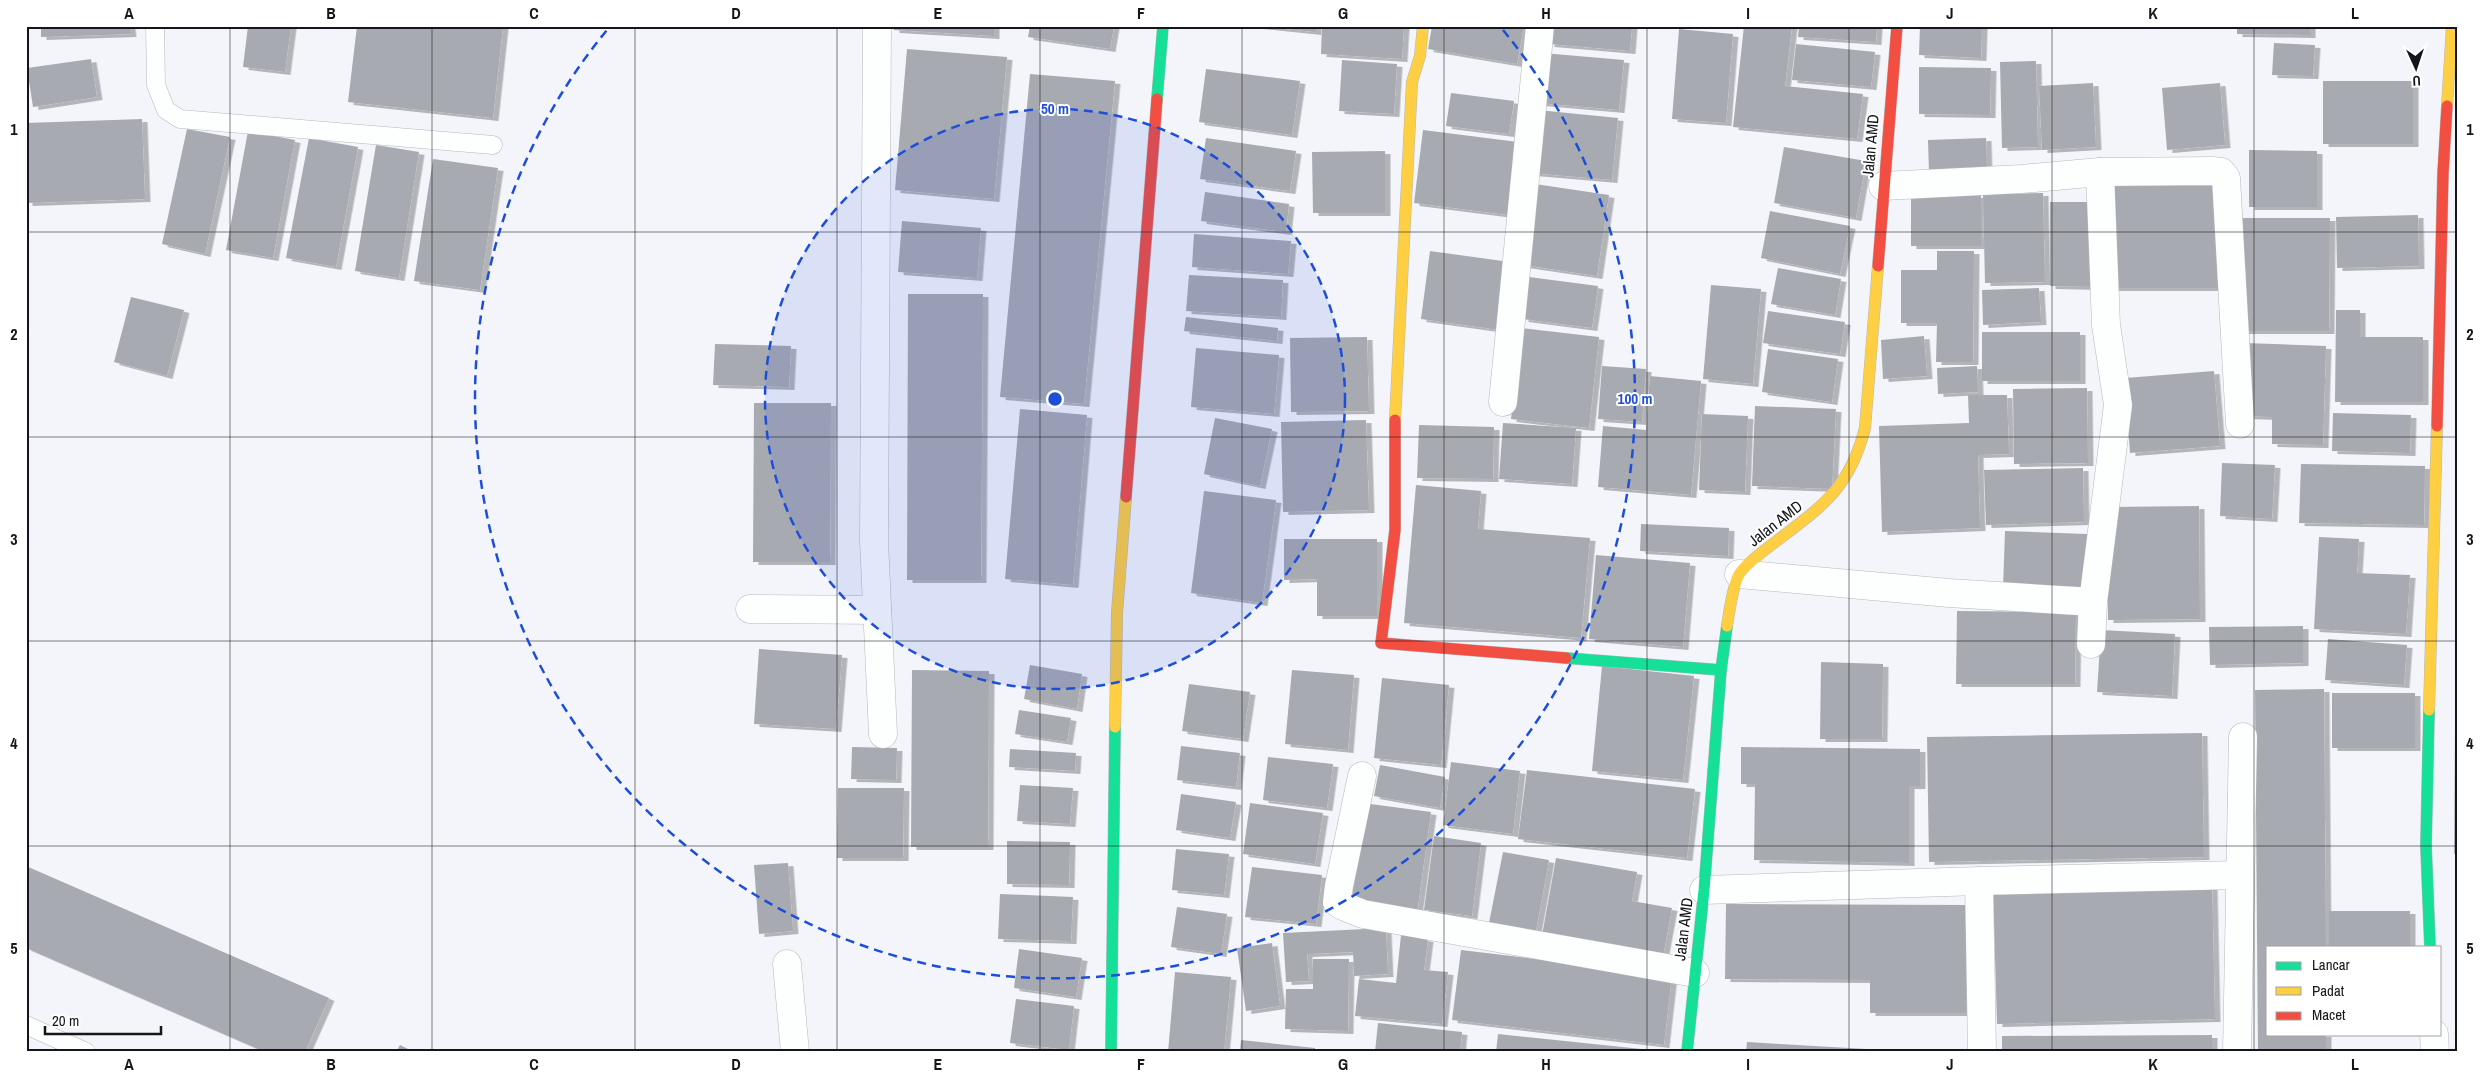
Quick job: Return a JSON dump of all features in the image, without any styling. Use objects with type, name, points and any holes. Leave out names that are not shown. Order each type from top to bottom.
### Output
[{"type":"street","points":[[877,26],[874,541],[883,734]]},
{"type":"street","points":[[1111,1052],[1117,613],[1163,26]]},
{"type":"street","points":[[1423,26],[1420,56],[1412,82],[1395,395],[1395,530],[1381,642],[1721,670]]},
{"type":"street","points":[[1504,402],[1540,26]]},
{"type":"street","name":"Jalan AMD","points":[[1687,1052],[1704,890],[1721,670],[1729,611],[1739,574],[1770,546],[1826,504],[1842,484],[1859,451],[1865,428],[1897,26]]},
{"type":"street","points":[[2430,946],[2426,846],[2450,173],[2452,26]]},
{"type":"street","points":[[1883,186],[2022,179],[2100,172],[2221,172],[2226,178],[2240,424]]},
{"type":"street","points":[[2091,644],[2093,602],[2118,405],[2106,325],[2100,172]]},
{"type":"street","points":[[1739,574],[1949,593],[2093,602]]},
{"type":"street","points":[[750,610],[877,610]]},
{"type":"street","points":[[2237,1052],[2243,737]]},
{"type":"street","points":[[1362,776],[1339,886],[1338,902],[1343,906],[1363,914],[1395,918],[1695,973]]},
{"type":"street","points":[[1704,890],[2240,875]]},
{"type":"street","points":[[1979,881],[1982,1052]]},
{"type":"street","points":[[787,964],[795,1052]]},
{"type":"street","points":[[2434,1036],[2435,1052]]},
{"type":"lane","points":[[155,26],[156,85],[166,110],[180,119],[493,145]]},
{"type":"lane","points":[[26,1025],[83,1051]]},
{"type":"building","points":[[41,26],[130,26],[131,34],[41,37]]},
{"type":"building","points":[[248,26],[291,26],[285,72],[243,67]]},
{"type":"building","points":[[357,26],[503,26],[493,118],[348,102]]},
{"type":"building","points":[[894,26],[994,26],[994,36],[894,30]]},
{"type":"building","points":[[1030,26],[1114,26],[1110,49],[1028,37]]},
{"type":"building","points":[[1258,26],[1316,26],[1316,32]]},
{"type":"building","points":[[1322,26],[1404,26],[1402,59],[1321,54]]},
{"type":"building","points":[[1432,26],[1524,26],[1517,64],[1428,49]]},
{"type":"building","points":[[1550,26],[1632,26],[1630,51],[1549,44]]},
{"type":"building","points":[[1744,26],[1792,26],[1785,86],[1863,94],[1857,139],[1733,127]]},
{"type":"building","points":[[1799,26],[1877,26],[1876,42],[1798,37]]},
{"type":"building","points":[[1920,26],[1982,26],[1981,58],[1919,55]]},
{"type":"building","points":[[2237,26],[2310,26],[2310,35],[2237,34]]},
{"type":"building","points":[[1679,29],[1733,34],[1726,123],[1672,119]]},
{"type":"building","points":[[2274,43],[2315,45],[2313,76],[2272,75]]},
{"type":"building","points":[[1796,44],[1875,52],[1871,87],[1792,80]]},
{"type":"building","points":[[907,49],[1007,57],[994,199],[895,190]]},
{"type":"building","points":[[1543,53],[1624,60],[1619,110],[1539,103]]},
{"type":"building","points":[[91,59],[97,97],[33,107],[27,68]]},
{"type":"building","points":[[1342,60],[1397,64],[1394,114],[1339,111]]},
{"type":"building","points":[[2036,61],[2038,147],[2002,148],[2000,62]]},
{"type":"building","points":[[1919,67],[1991,68],[1990,115],[1919,114]]},
{"type":"building","points":[[1206,69],[1300,81],[1292,135],[1199,122]]},
{"type":"building","points":[[1030,74],[1115,81],[1084,404],[1000,397]]},
{"type":"building","points":[[2323,81],[2413,81],[2413,144],[2323,144]]},
{"type":"building","points":[[2093,83],[2096,147],[2042,150],[2039,86]]},
{"type":"building","points":[[2220,83],[2225,145],[2167,150],[2162,88]]},
{"type":"building","points":[[1451,93],[1514,101],[1509,134],[1446,126]]},
{"type":"building","points":[[1538,110],[1618,118],[1612,180],[1531,173]]},
{"type":"building","points":[[142,119],[145,199],[27,203],[26,123]]},
{"type":"building","points":[[187,129],[230,137],[205,254],[162,244]]},
{"type":"building","points":[[1423,130],[1518,142],[1508,215],[1414,203]]},
{"type":"building","points":[[248,131],[295,140],[273,258],[226,250]]},
{"type":"building","points":[[309,138],[358,147],[336,267],[286,258]]},
{"type":"building","points":[[1206,138],[1296,151],[1290,191],[1200,179]]},
{"type":"building","points":[[1986,138],[1987,171],[1929,173],[1928,140]]},
{"type":"building","points":[[376,145],[419,152],[399,278],[355,271]]},
{"type":"building","points":[[1784,147],[1866,161],[1856,218],[1774,203]]},
{"type":"building","points":[[2249,150],[2317,151],[2317,207],[2249,207]]},
{"type":"building","points":[[1385,151],[1385,213],[1313,213],[1312,152]]},
{"type":"building","points":[[433,159],[498,168],[480,290],[414,281]]},
{"type":"building","points":[[1535,184],[1609,195],[1597,276],[1523,265]]},
{"type":"building","points":[[2111,185],[2221,185],[2221,288],[2111,288]]},
{"type":"building","points":[[1205,192],[1289,204],[1286,232],[1201,221]]},
{"type":"building","points":[[2043,193],[2045,282],[1985,283],[1983,194]]},
{"type":"building","points":[[1911,195],[1981,195],[1981,246],[1911,246]]},
{"type":"building","points":[[2050,202],[2097,202],[2096,287],[2050,286]]},
{"type":"building","points":[[1770,211],[1850,226],[1840,274],[1761,258]]},
{"type":"building","points":[[2418,215],[2419,266],[2337,268],[2336,217]]},
{"type":"building","points":[[2239,218],[2330,218],[2329,331],[2239,331]]},
{"type":"building","points":[[902,221],[981,228],[977,278],[898,272]]},
{"type":"building","points":[[1194,234],[1291,241],[1288,274],[1192,267]]},
{"type":"building","points":[[1430,251],[1510,262],[1500,330],[1421,319]]},
{"type":"building","points":[[1937,251],[1974,251],[1973,362],[1936,362],[1937,323],[1901,323],[1901,270],[1937,270]]},
{"type":"building","points":[[1778,268],[1841,279],[1835,315],[1771,304]]},
{"type":"building","points":[[1189,275],[1283,280],[1281,317],[1186,311]]},
{"type":"building","points":[[1529,277],[1598,286],[1592,328],[1523,319]]},
{"type":"building","points":[[1711,285],[1761,289],[1753,384],[1703,379]]},
{"type":"building","points":[[2039,288],[2041,322],[1983,325],[1982,290]]},
{"type":"building","points":[[908,294],[983,294],[981,580],[907,580]]},
{"type":"building","points":[[131,297],[184,310],[167,376],[114,362]]},
{"type":"building","points":[[2336,310],[2360,310],[2360,337],[2423,337],[2423,402],[2335,402]]},
{"type":"building","points":[[1768,311],[1845,322],[1840,354],[1763,343]]},
{"type":"building","points":[[1186,317],[1278,328],[1277,341],[1184,331]]},
{"type":"building","points":[[1521,328],[1599,337],[1589,428],[1511,419]]},
{"type":"building","points":[[1982,332],[2080,332],[2080,381],[1982,381]]},
{"type":"building","points":[[1924,336],[1927,376],[1883,379],[1881,340]]},
{"type":"building","points":[[1367,337],[1369,411],[1291,412],[1290,338]]},
{"type":"building","points":[[2245,343],[2326,346],[2323,445],[2272,444],[2272,417],[2242,416]]},
{"type":"building","points":[[715,344],[791,346],[789,387],[713,385]]},
{"type":"building","points":[[1196,348],[1279,355],[1274,414],[1191,407]]},
{"type":"building","points":[[1768,349],[1838,359],[1832,402],[1762,392]]},
{"type":"building","points":[[1602,366],[1646,369],[1642,422],[1598,419]]},
{"type":"building","points":[[1977,366],[1978,392],[1938,394],[1937,368]]},
{"type":"building","points":[[2214,371],[2220,446],[2130,453],[2125,378]]},
{"type":"building","points":[[1650,376],[1701,381],[1691,495],[1598,487],[1603,426],[1646,430]]},
{"type":"building","points":[[2087,388],[2088,463],[2014,464],[2013,389]]},
{"type":"building","points":[[1968,395],[2007,395],[2009,454],[1978,455],[1980,528],[1882,532],[1879,426],[1969,423]]},
{"type":"building","points":[[754,403],[831,403],[830,562],[753,562]]},
{"type":"building","points":[[1755,406],[1836,409],[1832,489],[1752,486]]},
{"type":"building","points":[[1020,409],[1087,415],[1073,585],[1005,579]]},
{"type":"building","points":[[2333,413],[2411,415],[2410,453],[2332,451]]},
{"type":"building","points":[[1702,414],[1748,416],[1745,492],[1699,490]]},
{"type":"building","points":[[1215,418],[1272,429],[1260,486],[1204,474]]},
{"type":"building","points":[[1366,420],[1369,510],[1283,512],[1281,422]]},
{"type":"building","points":[[1503,423],[1576,428],[1572,484],[1499,479]]},
{"type":"building","points":[[1419,425],[1494,427],[1493,479],[1417,478]]},
{"type":"building","points":[[2222,463],[2275,465],[2272,519],[2220,516]]},
{"type":"building","points":[[2301,464],[2425,466],[2424,525],[2299,523]]},
{"type":"building","points":[[2083,468],[2084,522],[1986,525],[1984,470]]},
{"type":"building","points":[[1416,485],[1481,491],[1478,529],[1590,538],[1581,638],[1404,623]]},
{"type":"building","points":[[1204,491],[1276,500],[1262,603],[1191,593]]},
{"type":"building","points":[[2199,506],[2200,619],[2108,620],[2107,507]]},
{"type":"building","points":[[1641,524],[1729,528],[1728,556],[1640,551]]},
{"type":"building","points":[[2005,531],[2087,534],[2085,591],[2003,589]]},
{"type":"building","points":[[2319,537],[2359,539],[2357,573],[2410,575],[2406,634],[2314,629]]},
{"type":"building","points":[[1284,539],[1377,539],[1377,616],[1317,616],[1317,579],[1284,580]]},
{"type":"building","points":[[1596,555],[1690,563],[1683,647],[1589,639]]},
{"type":"building","points":[[1957,611],[2076,612],[2075,684],[1956,684]]},
{"type":"building","points":[[2303,626],[2303,663],[2210,665],[2209,627]]},
{"type":"building","points":[[2101,630],[2175,634],[2172,696],[2097,692]]},
{"type":"building","points":[[2328,639],[2407,645],[2404,685],[2325,680]]},
{"type":"building","points":[[759,649],[842,655],[836,729],[754,724]]},
{"type":"building","points":[[1821,662],[1883,664],[1882,739],[1820,739]]},
{"type":"building","points":[[1030,665],[1082,674],[1077,709],[1024,699]]},
{"type":"building","points":[[1602,666],[1694,676],[1683,780],[1592,771]]},
{"type":"building","points":[[912,670],[989,671],[988,847],[911,847]]},
{"type":"building","points":[[1292,670],[1354,675],[1348,750],[1285,744]]},
{"type":"building","points":[[1382,678],[1449,685],[1441,765],[1374,758]]},
{"type":"building","points":[[1189,684],[1250,692],[1243,739],[1182,731]]},
{"type":"building","points":[[2324,689],[2326,946],[2266,946],[2266,1036],[2326,1036],[2326,1052],[2258,1052],[2255,690]]},
{"type":"building","points":[[2332,693],[2415,693],[2415,748],[2332,748]]},
{"type":"building","points":[[1019,710],[1071,718],[1067,742],[1015,734]]},
{"type":"building","points":[[2455,726],[2458,726],[2458,854],[2454,854]]},
{"type":"building","points":[[2202,733],[2204,857],[1929,862],[1927,737]]},
{"type":"building","points":[[1181,746],[1240,753],[1236,787],[1177,780]]},
{"type":"building","points":[[852,747],[897,748],[896,780],[851,779]]},
{"type":"building","points":[[1741,747],[1920,749],[1920,786],[1909,786],[1909,863],[1754,860],[1755,784],[1741,784]]},
{"type":"building","points":[[1010,749],[1076,753],[1075,771],[1009,767]]},
{"type":"building","points":[[1268,757],[1333,764],[1327,808],[1263,800]]},
{"type":"building","points":[[1451,762],[1520,771],[1513,834],[1443,825]]},
{"type":"building","points":[[1380,765],[1445,777],[1440,808],[1374,796]]},
{"type":"building","points":[[1527,770],[1695,789],[1687,858],[1518,839]]},
{"type":"building","points":[[1020,785],[1073,788],[1070,824],[1017,821]]},
{"type":"building","points":[[838,788],[904,788],[903,858],[837,858]]},
{"type":"building","points":[[1181,794],[1236,802],[1230,838],[1176,830]]},
{"type":"building","points":[[1250,803],[1323,813],[1315,864],[1243,854]]},
{"type":"building","points":[[1363,803],[1431,812],[1417,913],[1350,903]]},
{"type":"building","points":[[1434,836],[1481,843],[1472,916],[1424,910]]},
{"type":"building","points":[[1007,841],[1070,842],[1069,885],[1007,884]]},
{"type":"building","points":[[1176,849],[1229,854],[1224,895],[1172,890]]},
{"type":"building","points":[[1503,852],[1549,860],[1535,936],[1488,928]]},
{"type":"building","points":[[1556,858],[1637,872],[1632,901],[1672,908],[1662,962],[1541,941]]},
{"type":"building","points":[[788,863],[793,931],[759,934],[754,865]]},
{"type":"building","points":[[26,866],[329,998],[305,1052],[265,1052],[26,948]]},
{"type":"building","points":[[1252,867],[1322,875],[1316,924],[1245,917]]},
{"type":"building","points":[[2212,882],[2215,1019],[1997,1024],[1993,888]]},
{"type":"building","points":[[1000,894],[1073,897],[1071,941],[998,939]]},
{"type":"building","points":[[1726,904],[1966,905],[1966,1013],[1870,1013],[1870,980],[1725,979]]},
{"type":"building","points":[[1177,907],[1227,914],[1221,954],[1171,947]]},
{"type":"building","points":[[2329,911],[2410,911],[2410,946],[2329,946]]},
{"type":"building","points":[[1386,928],[1388,974],[1354,976],[1353,952],[1307,954],[1309,981],[1286,982],[1283,933]]},
{"type":"building","points":[[1401,935],[1428,939],[1424,970],[1448,972],[1442,1024],[1355,1016],[1359,979],[1396,983]]},
{"type":"building","points":[[1272,943],[1280,1006],[1246,1011],[1237,948]]},
{"type":"building","points":[[1019,949],[1082,958],[1076,997],[1014,988]]},
{"type":"building","points":[[1461,950],[1672,975],[1664,1045],[1452,1020]]},
{"type":"building","points":[[1313,959],[1349,959],[1348,1031],[1285,1029],[1286,989],[1313,989]]},
{"type":"building","points":[[1175,972],[1231,977],[1224,1052],[1168,1052]]},
{"type":"building","points":[[1016,999],[1074,1006],[1069,1050],[1010,1043]]},
{"type":"building","points":[[1378,1023],[1462,1032],[1460,1052],[1375,1052]]},
{"type":"building","points":[[1498,1034],[1651,1050],[1651,1052],[1496,1052]]},
{"type":"building","points":[[2212,1035],[2212,1052],[2002,1052],[2002,1036]]},
{"type":"building","points":[[1241,1040],[1315,1048],[1315,1052],[1240,1052]]},
{"type":"building","points":[[1747,1042],[1884,1050],[1884,1052],[1746,1052]]},
{"type":"building","points":[[400,1045],[414,1052],[396,1052]]},
{"type":"traffic: fast","points":[[1157,99],[1163,26]]},
{"type":"traffic: fast","points":[[1687,1052],[1704,890],[1721,670],[1727,626]]},
{"type":"traffic: fast","points":[[1566,658],[1721,670]]},
{"type":"traffic: fast","points":[[2429,710],[2426,846],[2430,946]]},
{"type":"traffic: fast","points":[[1111,1052],[1115,727]]},
{"type":"traffic: slow","points":[[1395,420],[1412,82],[1420,56],[1423,26]]},
{"type":"traffic: slow","points":[[2447,106],[2452,26]]},
{"type":"traffic: slow","points":[[1727,626],[1733,591],[1740,573],[1753,560],[1822,505],[1843,480],[1852,465],[1865,428],[1878,266]]},
{"type":"traffic: slow","points":[[2429,710],[2437,426]]},
{"type":"traffic: slow","points":[[1115,727],[1117,613],[1126,497]]},
{"type":"traffic: jam","points":[[1878,266],[1897,26]]},
{"type":"traffic: jam","points":[[1126,497],[1157,99]]},
{"type":"traffic: jam","points":[[2437,426],[2443,173],[2447,106]]},
{"type":"traffic: jam","points":[[1395,420],[1395,530],[1381,643],[1566,658]]}]
